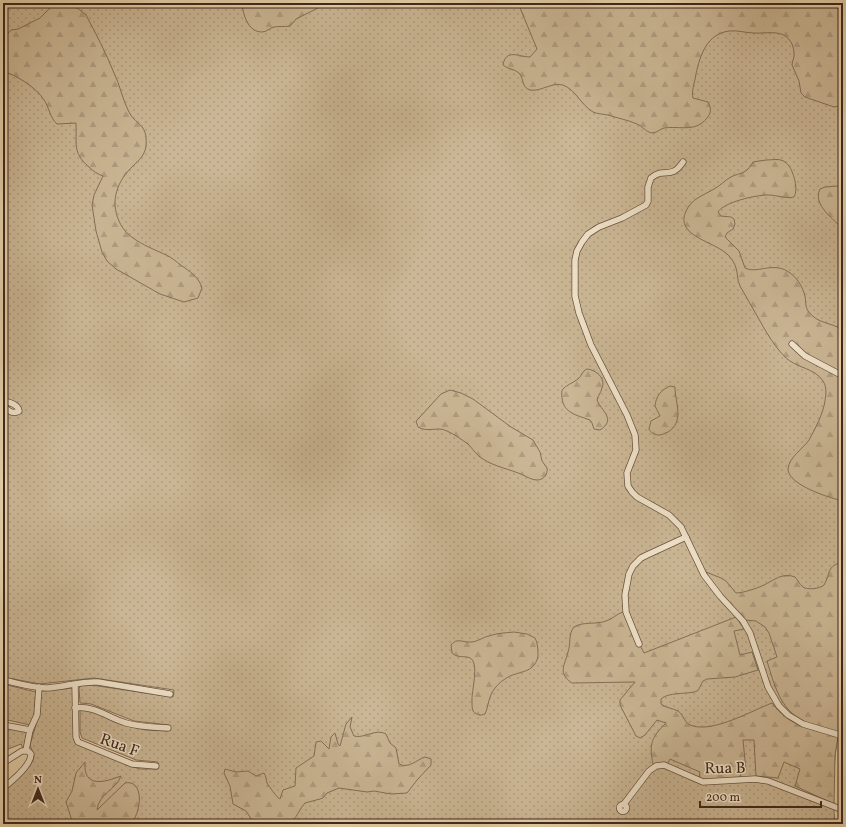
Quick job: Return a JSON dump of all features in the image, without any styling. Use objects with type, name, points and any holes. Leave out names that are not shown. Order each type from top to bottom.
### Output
[{"type":"street","points":[[683,162],[676,171],[672,173],[660,173],[651,178],[648,187],[648,201],[646,204],[622,218],[598,227],[588,234],[582,242],[577,251],[575,267],[575,296],[577,308],[586,335],[627,415],[635,435],[636,450],[627,473],[628,486],[637,497],[669,515],[681,526],[704,575],[720,596],[743,621],[750,633],[768,688],[779,706],[792,718],[803,724],[843,736]]},
{"type":"street","points":[[792,344],[805,356],[843,376]]},
{"type":"street","points":[[3,401],[14,405],[19,411],[16,413],[12,412],[3,405]]},
{"type":"street","points":[[639,644],[625,606],[629,574],[633,566],[641,558],[686,537]]},
{"type":"street","points":[[3,680],[39,687],[98,682],[170,694]]},
{"type":"street","points":[[75,685],[75,708],[89,708],[120,721],[137,726],[168,728]]},
{"type":"street","points":[[26,750],[30,730],[37,715],[39,687]]},
{"type":"street","name":"Rua F","points":[[75,708],[77,741],[129,763],[156,766]]},
{"type":"street","points":[[3,725],[30,730]]},
{"type":"street","points":[[3,763],[19,752],[26,750]]},
{"type":"street","points":[[3,788],[29,762],[30,754],[26,750]]},
{"type":"street","name":"Rua B","points":[[624,804],[652,768],[664,766],[703,782],[754,779],[768,781],[843,810]]},
{"type":"street","points":[[843,798],[843,815]]},
{"type":"green space","points":[[3,3],[843,3],[843,714],[835,754],[835,824],[3,824],[3,792],[25,771],[34,757],[30,745],[38,718],[40,691],[73,688],[76,742],[130,766],[140,769],[158,769],[158,762],[136,760],[82,738],[80,732],[80,710],[86,709],[131,727],[146,730],[168,731],[169,725],[134,721],[91,704],[80,703],[79,688],[82,685],[91,685],[173,697],[174,690],[94,678],[40,684],[3,677],[3,407],[5,410],[21,411],[3,400]]},
{"type":"green space","points":[[55,3],[72,6],[79,9],[86,15],[108,58],[128,110],[145,132],[146,146],[143,155],[127,172],[119,185],[115,199],[115,206],[119,221],[128,234],[134,239],[170,257],[191,272],[202,288],[198,298],[184,302],[160,294],[116,269],[107,261],[102,252],[96,231],[92,205],[94,195],[103,176],[92,170],[80,157],[76,147],[76,123],[57,124],[41,95],[20,79],[3,71],[3,39],[11,30],[18,29],[40,18]]},
{"type":"green space","points":[[242,3],[325,3],[296,19],[290,26],[274,27],[262,32],[253,29],[247,22]]},
{"type":"green space","points":[[518,3],[836,3],[836,7],[843,14],[843,105],[834,107],[805,97],[801,93],[799,81],[792,65],[794,54],[793,47],[789,39],[785,36],[775,33],[729,31],[715,36],[710,41],[702,53],[698,67],[693,89],[693,98],[708,102],[710,105],[710,113],[707,118],[702,123],[694,127],[664,128],[651,133],[634,123],[593,112],[585,106],[568,87],[563,85],[554,85],[538,90],[527,89],[519,73],[503,65],[507,57],[510,55],[530,57],[537,49]]},
{"type":"green space","points":[[781,160],[788,165],[794,178],[796,189],[794,197],[787,198],[768,195],[756,196],[733,202],[721,208],[718,212],[721,216],[731,217],[734,219],[735,224],[733,229],[727,233],[725,237],[739,251],[745,268],[755,270],[776,268],[787,271],[796,278],[802,288],[808,311],[820,321],[834,325],[843,330],[843,375],[811,362],[843,378],[843,501],[820,494],[802,485],[790,475],[788,469],[791,461],[809,440],[821,416],[826,393],[823,381],[815,373],[789,361],[780,352],[767,333],[740,286],[736,266],[729,256],[715,246],[691,233],[686,227],[684,220],[688,207],[694,200],[716,188],[729,178],[746,171],[753,162]]},
{"type":"green space","points":[[837,186],[843,187],[843,230],[822,207],[818,195],[820,189]]},
{"type":"green space","points":[[587,369],[597,373],[603,381],[602,390],[597,400],[608,419],[605,426],[600,430],[594,429],[590,420],[573,414],[565,408],[563,403],[562,390],[578,379]]},
{"type":"green space","points":[[670,386],[675,387],[678,418],[673,428],[668,432],[656,435],[649,429],[651,421],[660,416],[655,406],[656,399],[664,389]]},
{"type":"green space","points":[[450,390],[461,393],[473,399],[511,427],[533,440],[540,452],[542,461],[547,468],[545,476],[539,480],[533,480],[488,462],[476,454],[468,444],[450,432],[440,429],[422,429],[418,427],[416,421],[441,394]]},
{"type":"green space","points":[[843,562],[843,714],[839,733],[803,721],[795,716],[783,703],[775,687],[767,661],[777,657],[769,633],[765,627],[756,621],[745,620],[715,587],[706,572],[726,581],[736,593],[754,589],[786,575],[795,577],[800,585],[807,589],[814,589],[824,585],[831,568]]},
{"type":"green space","points":[[623,612],[644,653],[736,617],[744,629],[734,631],[740,655],[752,652],[758,670],[735,677],[707,679],[703,681],[699,689],[696,691],[670,695],[661,699],[661,704],[678,711],[690,725],[702,727],[712,726],[733,720],[772,703],[779,711],[794,722],[810,729],[838,737],[835,755],[834,804],[795,786],[800,769],[784,762],[778,778],[756,776],[754,740],[743,740],[746,770],[740,770],[741,778],[714,781],[699,779],[700,772],[670,759],[667,765],[653,764],[651,751],[652,742],[654,737],[666,723],[657,720],[645,735],[640,738],[636,736],[620,705],[620,700],[635,682],[572,683],[567,679],[563,672],[569,649],[571,633],[574,627],[582,624],[606,621]]},
{"type":"green space","points":[[514,632],[527,634],[535,638],[538,649],[536,661],[531,668],[510,676],[500,683],[491,695],[485,714],[477,714],[473,711],[472,706],[475,671],[473,661],[470,658],[457,656],[452,653],[451,645],[456,641],[473,642],[495,634]]},
{"type":"green space","points":[[3,684],[36,692],[34,715],[30,725],[3,719]]},
{"type":"green space","points":[[352,717],[350,727],[354,736],[358,737],[378,732],[386,734],[390,743],[396,748],[399,764],[409,765],[425,757],[431,759],[431,765],[407,793],[391,794],[339,788],[327,793],[323,798],[305,803],[296,817],[289,823],[268,825],[254,823],[246,811],[233,804],[230,786],[224,773],[225,769],[236,772],[248,771],[256,776],[264,773],[267,783],[280,799],[283,790],[295,786],[296,768],[314,756],[316,742],[321,741],[329,749],[331,737],[335,733],[340,746],[346,724]]},
{"type":"green space","points":[[3,724],[28,731],[23,749],[21,744],[3,751]]},
{"type":"green space","points":[[85,762],[85,771],[91,780],[102,781],[121,776],[119,781],[101,799],[97,810],[125,783],[134,784],[138,791],[139,805],[138,811],[131,824],[73,824],[66,802],[72,791],[76,773]]}]
